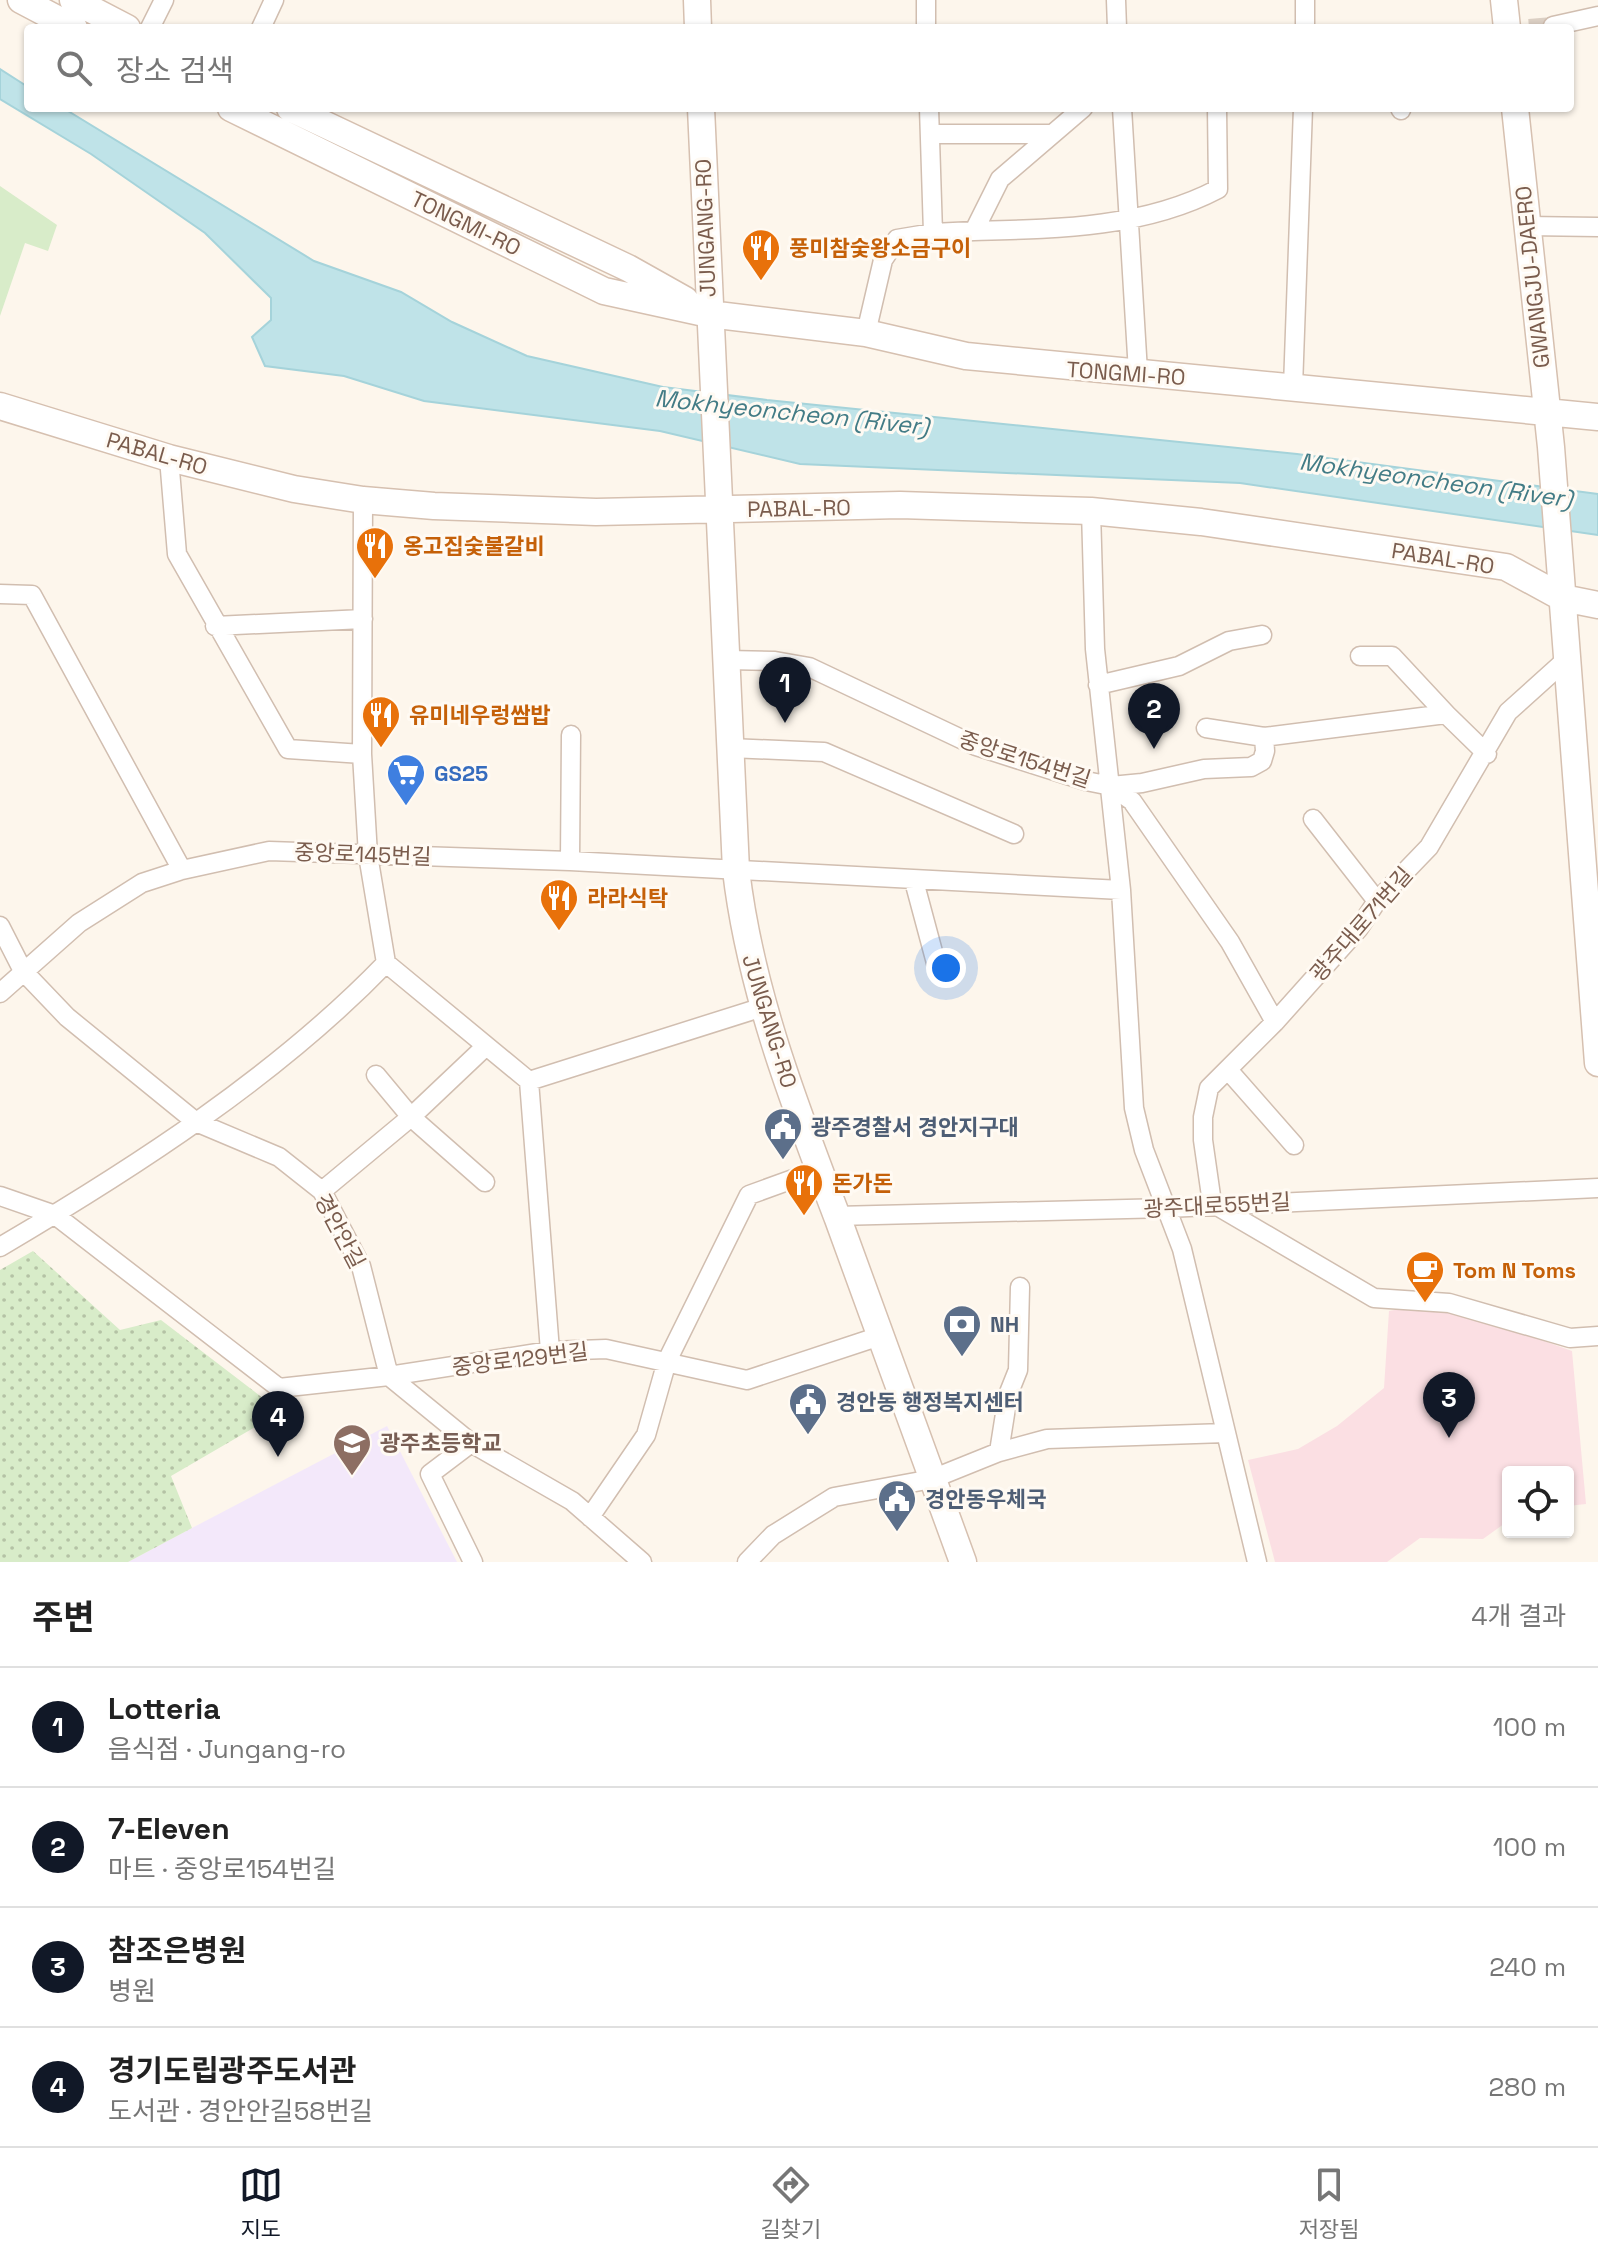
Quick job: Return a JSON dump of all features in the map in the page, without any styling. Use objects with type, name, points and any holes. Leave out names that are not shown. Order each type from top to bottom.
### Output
[{"type":"street","points":[[21,0],[66,24]]},
{"type":"street","points":[[73,0],[119,24]]},
{"type":"street","points":[[152,24],[164,0]]},
{"type":"street","points":[[263,24],[274,0]]},
{"type":"street","points":[[697,0],[698,24]]},
{"type":"street","points":[[926,0],[926,24]]},
{"type":"street","points":[[1116,0],[1117,24]]},
{"type":"street","points":[[1305,0],[1305,24]]},
{"type":"street","points":[[1504,0],[1507,24]]},
{"type":"street","points":[[1560,24],[1598,13],[1588,0]]},
{"type":"street","name":"TONGMI-RO","points":[[239,112],[604,291],[709,314],[866,333],[966,356],[1598,417]]},
{"type":"street","name":"TONGMI-RO","points":[[298,112],[628,268],[709,314]]},
{"type":"street","name":"JUNGANG-RO","points":[[701,112],[736,870],[745,937],[763,1007],[818,1170],[963,1562]]},
{"type":"street","points":[[929,112],[933,233]]},
{"type":"street","points":[[974,231],[1000,179],[1078,112]]},
{"type":"street","points":[[1122,112],[1138,372]]},
{"type":"street","points":[[866,333],[883,260],[897,239],[933,233],[1057,229],[1129,219],[1183,208],[1218,189],[1217,112]]},
{"type":"street","points":[[1293,387],[1303,112]]},
{"type":"street","name":"GWANGJU-DAERO","points":[[1515,112],[1551,447],[1562,585]]},
{"type":"street","points":[[930,134],[1051,134]]},
{"type":"street","points":[[1527,226],[1598,227]]},
{"type":"street","name":"PABAL-RO","points":[[0,406],[169,458],[294,489],[363,500],[596,512],[719,505],[900,505],[1091,511],[1201,522],[1506,567],[1562,585],[1598,605]]},
{"type":"street","points":[[169,458],[177,554],[215,626],[288,749],[362,754]]},
{"type":"street","points":[[363,500],[362,754],[368,855],[386,963],[529,1081],[550,1351]]},
{"type":"street","points":[[1091,511],[1098,685],[1121,890],[1134,1108],[1144,1150],[1182,1249],[1257,1562]]},
{"type":"street","points":[[1562,585],[1598,1063]]},
{"type":"street","points":[[0,594],[32,595],[182,870]]},
{"type":"street","points":[[215,626],[363,619]]},
{"type":"street","points":[[1098,685],[1179,666],[1229,641],[1262,635]]},
{"type":"street","points":[[1360,656],[1392,656],[1487,754]]},
{"type":"street","name":"광주대로71번길","points":[[1212,1203],[1203,1140],[1204,1109],[1209,1088],[1275,1022],[1359,928],[1377,901],[1429,847],[1487,754],[1508,712],[1568,658]]},
{"type":"street","name":"중앙로154번길","points":[[727,660],[775,661],[809,667],[976,746],[1111,786],[1204,769],[1251,767],[1262,761],[1264,737]]},
{"type":"street","points":[[1206,728],[1264,737],[1446,714]]},
{"type":"street","points":[[570,861],[571,735]]},
{"type":"street","points":[[730,748],[824,752],[1014,834]]},
{"type":"street","points":[[1111,786],[1132,801],[1221,929],[1275,1022]]},
{"type":"street","points":[[1313,819],[1377,901]]},
{"type":"street","name":"중앙로145번길","points":[[0,993],[79,923],[142,883],[182,870],[269,851],[570,861],[1121,890]]},
{"type":"street","points":[[914,881],[936,963]]},
{"type":"street","name":"경안안길","points":[[0,926],[23,971],[67,1017],[196,1122],[279,1157],[322,1191],[361,1266],[389,1376]]},
{"type":"street","points":[[0,1247],[55,1215],[196,1122],[348,1002],[386,963]]},
{"type":"street","points":[[529,1081],[763,1007]]},
{"type":"street","points":[[322,1191],[411,1117],[486,1046]]},
{"type":"street","points":[[1229,1071],[1294,1145]]},
{"type":"street","points":[[376,1075],[411,1117],[485,1182]]},
{"type":"street","points":[[590,1517],[646,1435],[667,1361],[749,1195],[818,1170]]},
{"type":"street","name":"광주대로55번길","points":[[836,1216],[1167,1208],[1212,1203],[1598,1188]]},
{"type":"street","name":"중앙로129번길","points":[[0,1196],[55,1215],[279,1388],[389,1376],[550,1351],[606,1349],[747,1380],[880,1336]]},
{"type":"street","points":[[1212,1203],[1374,1298],[1449,1303],[1570,1338],[1598,1336]]},
{"type":"street","points":[[999,1452],[1008,1395],[1018,1370],[1020,1287]]},
{"type":"street","points":[[389,1376],[471,1443],[572,1501],[642,1562]]},
{"type":"street","points":[[747,1562],[773,1535],[834,1497],[932,1479],[999,1452],[1047,1439],[1225,1433]]},
{"type":"street","points":[[471,1443],[430,1474],[473,1562]]},
{"type":"shaded area","points":[[1425,1304],[1449,1307],[1572,1351],[1586,1504],[1574,1505],[1574,1466],[1502,1466],[1502,1525],[1483,1539],[1420,1538],[1387,1562],[1275,1562],[1248,1460],[1298,1449],[1337,1426],[1384,1388],[1389,1311]]},
{"type":"shaded area","name":"광주초등학교","points":[[387,1426],[457,1562],[128,1562],[192,1528]]},
{"type":"green space","points":[[0,186],[57,225],[48,251],[25,243],[0,316]]},
{"type":"green space","points":[[33,1251],[120,1330],[161,1320],[281,1412],[171,1476],[192,1528],[128,1562],[0,1562],[0,1270]]},
{"type":"water","name":"Mokhyeoncheon (River)","points":[[0,69],[24,84],[24,112],[70,112],[314,261],[401,292],[452,322],[527,356],[663,387],[1297,454],[1598,494],[1598,535],[1240,483],[800,464],[660,431],[424,401],[344,376],[265,366],[252,337],[271,320],[271,298],[205,233],[91,154],[0,99]]},
{"type":"place","name":"풍미참숯왕소금구이","points":[[761,282]]},
{"type":"place","name":"옹고집숯불갈비","points":[[375,580]]},
{"type":"place","name":"Lotteria","points":[[785,723]]},
{"type":"place","name":"유미네우렁쌈밥","points":[[381,749]]},
{"type":"place","name":"7-Eleven","points":[[1154,749]]},
{"type":"place","name":"GS25","points":[[406,807]]},
{"type":"place","name":"라라식탁","points":[[559,932]]},
{"type":"place","name":"광주경찰서 경안지구대","points":[[783,1161]]},
{"type":"place","name":"돈가돈","points":[[804,1217]]},
{"type":"place","name":"Tom N Toms","points":[[1425,1304]]},
{"type":"place","name":"NH","points":[[962,1358]]},
{"type":"place","name":"경안동 행정복지센터","points":[[808,1436]]},
{"type":"place","name":"참조은병원","points":[[1449,1438]]},
{"type":"place","name":"경기도립광주도서관","points":[[278,1457]]},
{"type":"place","name":"광주초등학교","points":[[352,1477]]},
{"type":"place","name":"경안동우체국","points":[[897,1533]]}]
